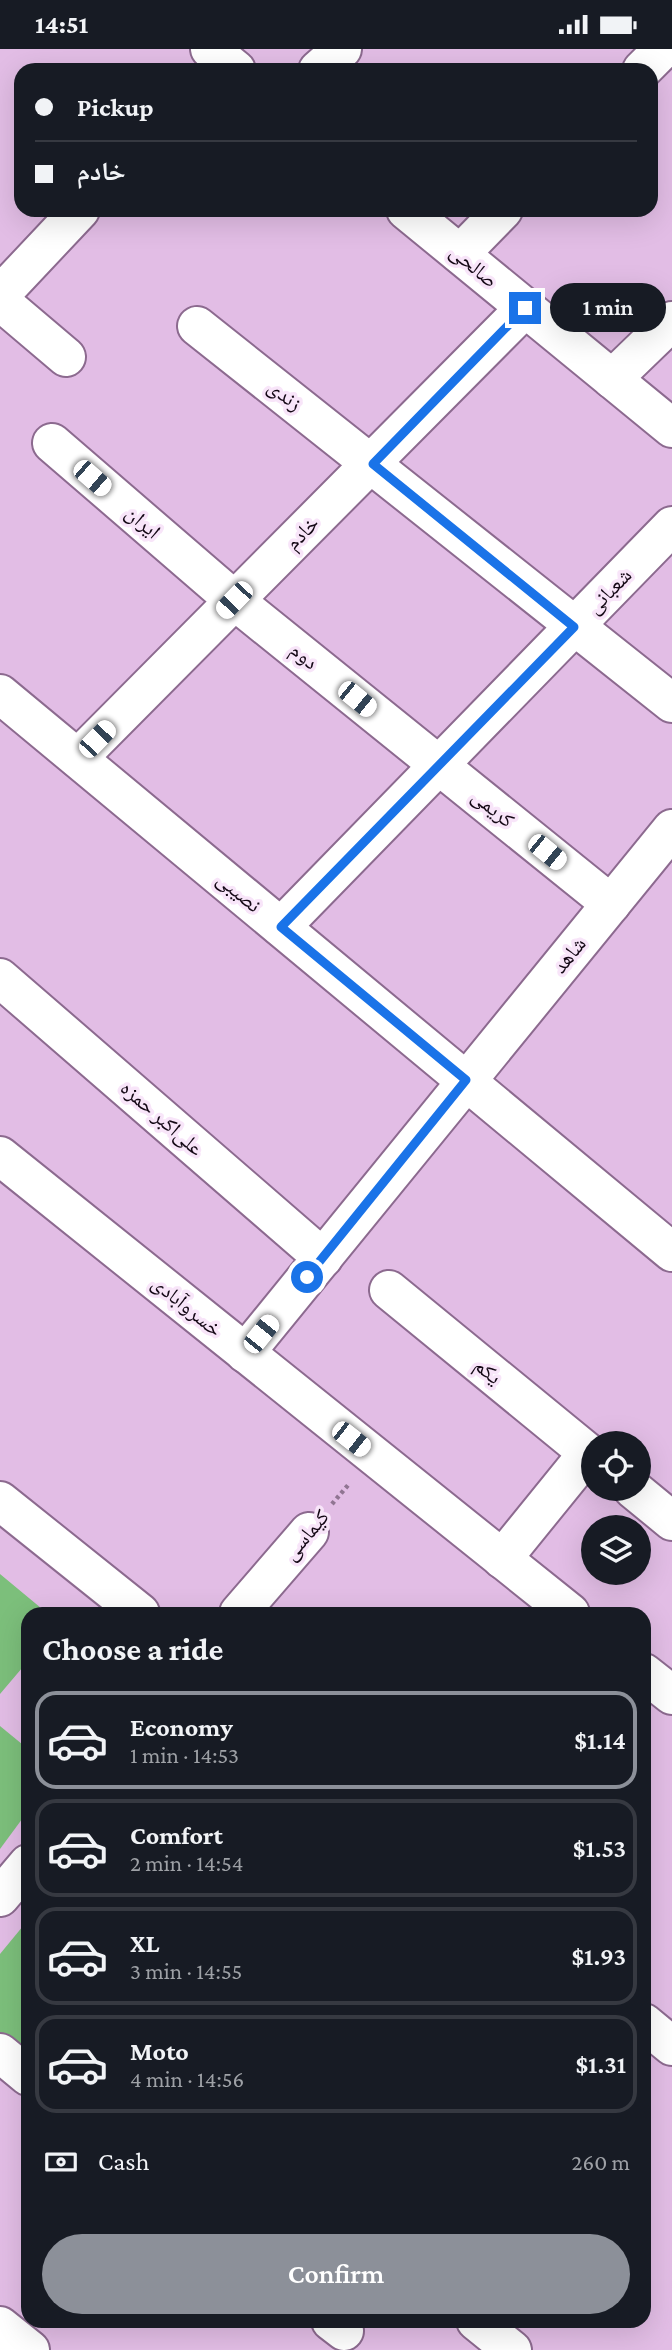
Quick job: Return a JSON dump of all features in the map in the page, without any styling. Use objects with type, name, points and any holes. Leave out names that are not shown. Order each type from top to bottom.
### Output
[{"type":"street","points":[[326,63],[342,49]]},
{"type":"street","points":[[649,63],[663,49]]},
{"type":"street","points":[[0,295],[73,217]]},
{"type":"street","name":"صالحی","points":[[415,217],[672,429]]},
{"type":"street","points":[[460,254],[496,217]]},
{"type":"street","points":[[0,301],[66,357]]},
{"type":"street","name":"خادم","points":[[78,758],[373,464],[525,308]]},
{"type":"street","points":[[612,379],[672,321]]},
{"type":"street","name":"زندی","points":[[197,325],[672,703]]},
{"type":"street","name":"ایران","points":[[52,443],[234,600]]},
{"type":"street","name":"شعبانی","points":[[281,927],[672,526]]},
{"type":"street","name":"دوم","points":[[234,600],[440,764]]},
{"type":"street","name":"نصیبی","points":[[0,694],[672,1252]]},
{"type":"street","name":"کریمی","points":[[440,764],[611,904]]},
{"type":"street","name":"شاهد","points":[[245,1353],[672,829]]},
{"type":"street","name":"علی‌اکبر حمزه","points":[[0,978],[323,1258]]},
{"type":"street","name":"خسروآبادی","points":[[0,1156],[562,1607]]},
{"type":"street","name":"یکم","points":[[389,1290],[581,1447]]},
{"type":"street","name":"یکم","points":[[502,1559],[581,1467]]},
{"type":"street","points":[[0,1501],[133,1607]]},
{"type":"street","points":[[648,1501],[672,1521]]},
{"type":"street","name":"کیماسی","points":[[244,1607],[309,1532]]},
{"type":"street","points":[[651,1678],[672,1695]]},
{"type":"street","points":[[0,1897],[21,1872]]},
{"type":"street","points":[[651,2029],[672,2046]]},
{"type":"street","points":[[0,2053],[21,2070]]},
{"type":"street","points":[[0,2326],[30,2350]]},
{"type":"street","points":[[485,2328],[512,2350]]},
{"type":"path","name":"کیماسی","points":[[309,1532],[373,1455]]},
{"type":"green space","points":[[0,1574],[40,1607],[21,1607],[21,1669],[0,1694]]},
{"type":"green space","points":[[0,1726],[21,1743],[21,1820],[0,1849]]},
{"type":"green space","points":[[21,1928],[21,2052],[0,2035],[0,1954]]},
{"type":"route","points":[[307,1277],[466,1080],[281,927],[574,627],[373,464],[525,308]]}]
